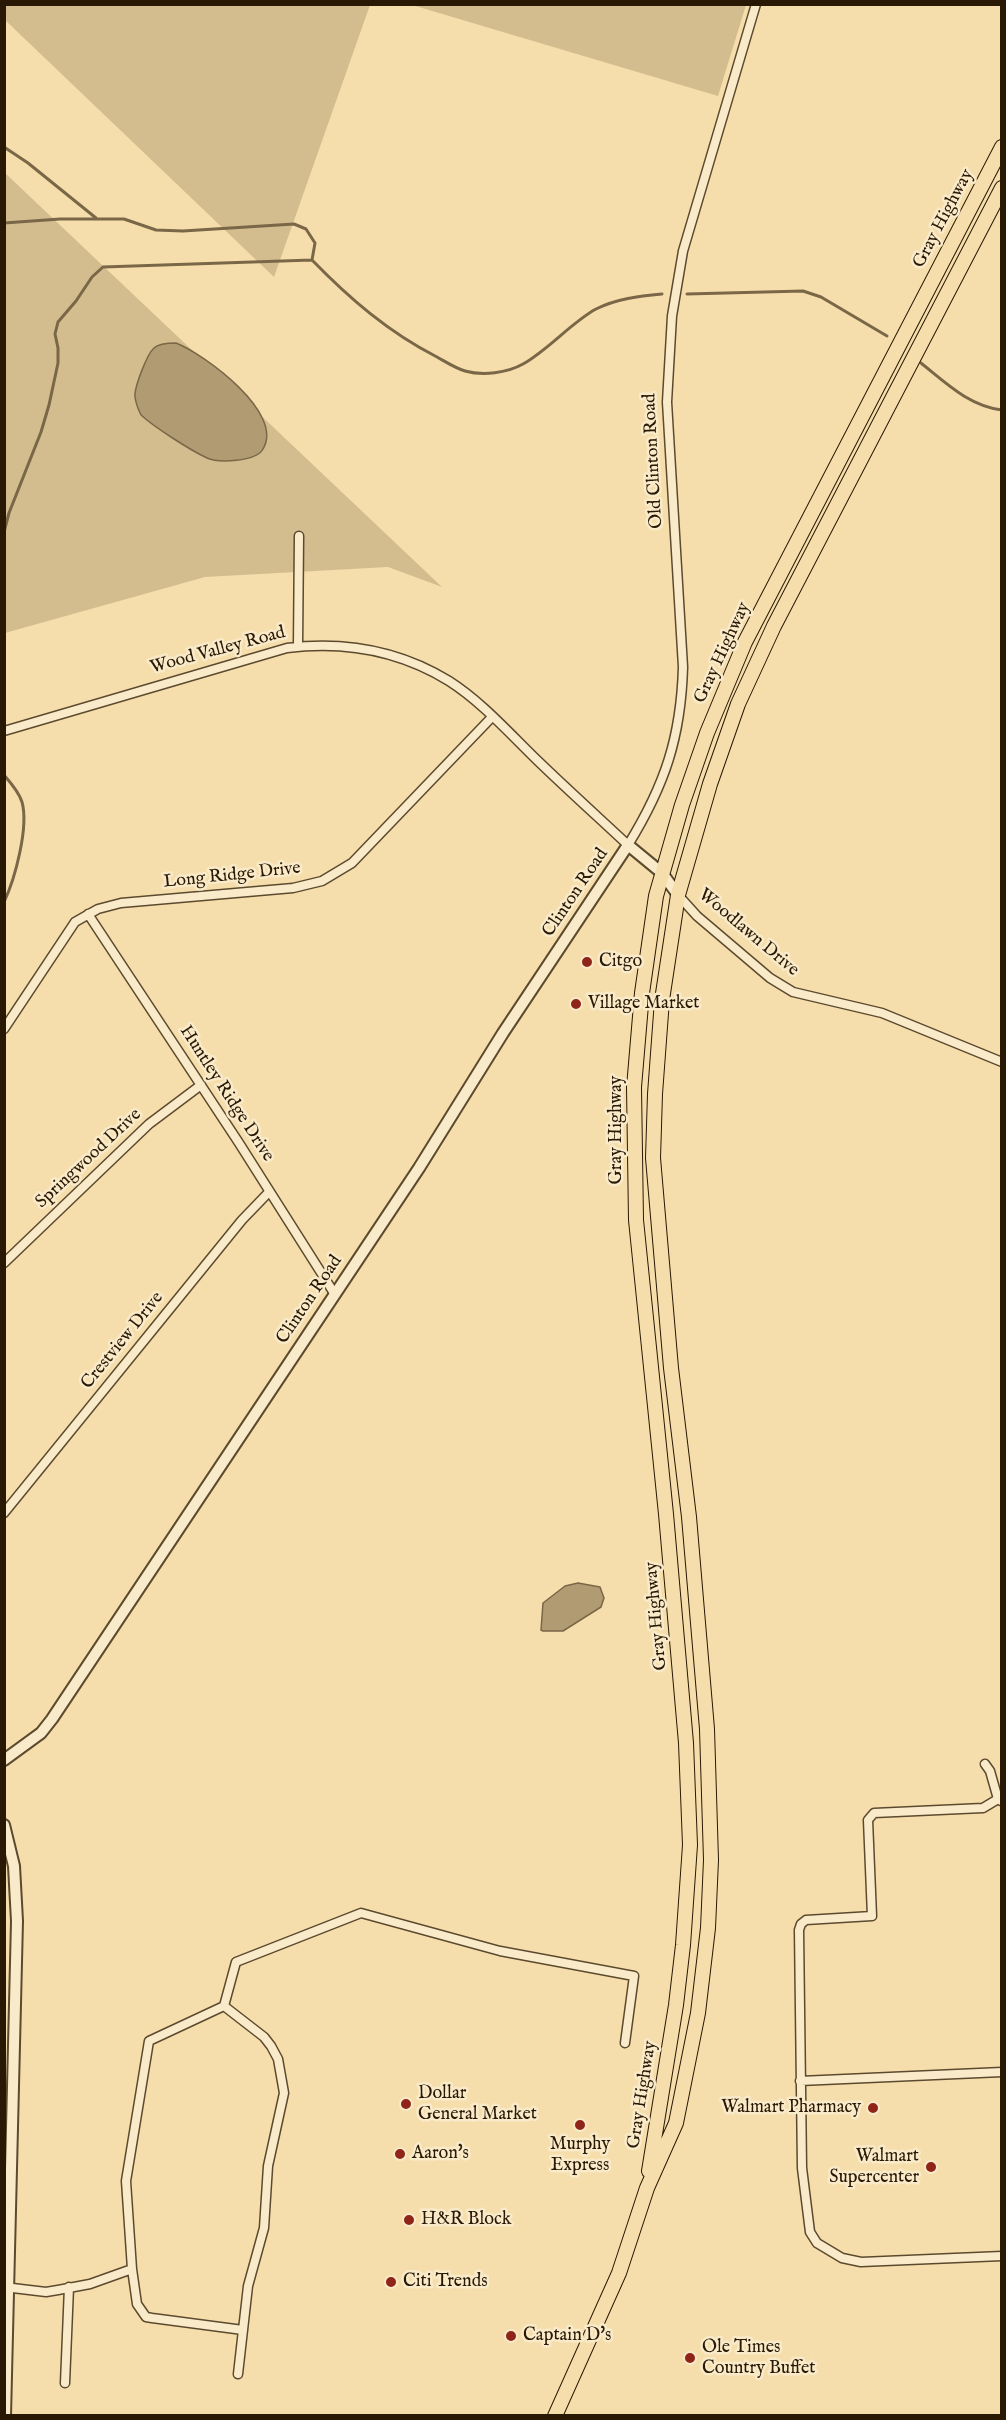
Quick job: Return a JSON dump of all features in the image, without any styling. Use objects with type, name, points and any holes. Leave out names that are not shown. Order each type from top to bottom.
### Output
[{"type":"highway","name":"Gray Highway","points":[[647,2187],[676,2005],[690,1845],[686,1743],[666,1514],[636,1220],[634,1087],[649,938],[656,896],[682,805],[707,733],[745,642],[1002,147]]},
{"type":"highway","name":"Gray Highway","points":[[555,2415],[619,2273],[647,2187],[676,2123],[701,1992],[708,1928],[711,1860],[706,1717],[689,1517],[671,1368],[653,1158],[662,1000],[678,895],[717,764],[738,704],[774,626],[1002,188]]},
{"type":"street","name":"Old Clinton Road","points":[[628,845],[645,817],[669,762],[682,698],[683,667],[667,402],[674,306],[683,251],[756,4]]},
{"type":"street","points":[[298,646],[299,536]]},
{"type":"street","name":"Wood Valley Road","points":[[4,731],[266,653],[298,646],[346,646],[375,650],[412,662],[450,682],[492,717],[628,845]]},
{"type":"street","name":"Long Ridge Drive","points":[[4,1029],[75,922],[108,905],[293,888],[322,881],[352,863],[492,717]]},
{"type":"street","points":[[628,845],[662,873],[678,895]]},
{"type":"street","name":"Clinton Road","points":[[4,1760],[41,1733],[52,1719],[419,1168],[503,1033],[628,845]]},
{"type":"street","name":"Woodlawn Drive","points":[[678,895],[698,916],[770,978],[793,992],[882,1013],[1002,1062]]},
{"type":"street","name":"Huntley Ridge Drive","points":[[88,914],[334,1293]]},
{"type":"street","name":"Springwood Drive","points":[[4,1263],[149,1124],[201,1085]]},
{"type":"street","name":"Crestview Drive","points":[[4,1513],[242,1220],[269,1191]]},
{"type":"street","points":[[985,1764],[990,1771],[1000,1800],[982,1808],[870,1815],[868,1820],[872,1916],[806,1920],[801,1924],[799,1930],[802,2168],[810,2232],[817,2243],[842,2258],[861,2262],[1002,2256]]},
{"type":"street","points":[[4,1825],[14,1866],[16,1890],[10,2024],[5,2415]]},
{"type":"street","points":[[243,2330],[146,2317],[137,2304],[132,2269],[126,2181],[149,2041],[224,2006],[236,1962],[361,1913],[500,1951],[634,1976],[625,2043]]},
{"type":"street","points":[[224,2006],[264,2037],[271,2046],[278,2059],[284,2093],[268,2166],[264,2228],[248,2286],[238,2374]]},
{"type":"street","points":[[800,2081],[1002,2072]]},
{"type":"street","points":[[6,2287],[46,2292],[90,2284],[132,2269]]},
{"type":"street","points":[[65,2383],[69,2287]]},
{"type":"shaded area","points":[[4,5],[370,5],[274,277],[5,20]]},
{"type":"shaded area","points":[[412,5],[746,5],[718,96]]},
{"type":"shaded area","points":[[4,172],[442,587],[388,567],[205,577],[5,633]]},
{"type":"shaded area","points":[[176,343],[189,349],[222,372],[253,403],[263,419],[267,435],[263,449],[259,453],[245,459],[212,460],[172,438],[141,415],[135,393],[148,357],[159,345]]},
{"type":"shaded area","points":[[578,1583],[600,1587],[604,1598],[601,1607],[563,1631],[541,1630],[543,1603],[565,1586]]},
{"type":"waterway","points":[[4,147],[28,163],[96,218]]},
{"type":"waterway","points":[[4,223],[60,219],[124,219],[156,230],[183,231],[294,224],[306,229],[315,243],[312,260]]},
{"type":"waterway","points":[[4,532],[49,405],[58,363],[55,334],[58,322],[92,277],[103,267],[312,260],[355,301],[402,337],[454,367],[479,373],[502,371],[523,364],[596,309],[628,298],[662,294]]},
{"type":"waterway","points":[[687,294],[803,291],[821,297],[887,336]]},
{"type":"waterway","points":[[921,363],[968,399],[1002,410]]},
{"type":"waterway","points":[[4,775],[19,795],[24,813],[20,853],[4,902]]},
{"type":"place","name":"Citgo","points":[[587,962]]},
{"type":"place","name":"Village Market","points":[[576,1004]]},
{"type":"place","name":"Dollar General Market","points":[[406,2104]]},
{"type":"place","name":"Walmart Pharmacy","points":[[873,2108]]},
{"type":"place","name":"Murphy Express","points":[[580,2125]]},
{"type":"place","name":"Aaron's","points":[[400,2154]]},
{"type":"place","name":"Walmart Supercenter","points":[[931,2167]]},
{"type":"place","name":"H&R Block","points":[[409,2220]]},
{"type":"place","name":"Citi Trends","points":[[391,2282]]},
{"type":"place","name":"Captain D's","points":[[511,2336]]},
{"type":"place","name":"Ole Times Country Buffet","points":[[690,2358]]}]
